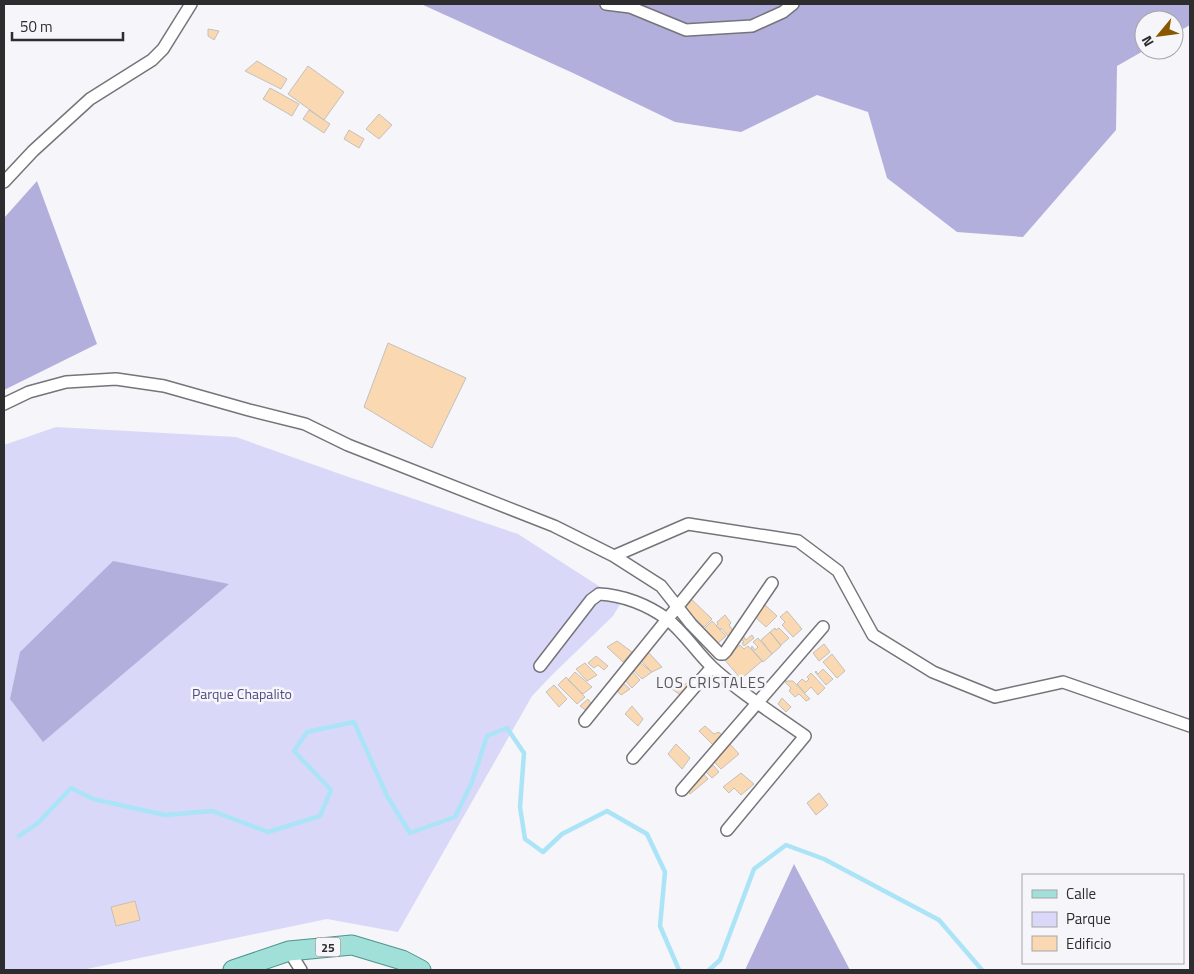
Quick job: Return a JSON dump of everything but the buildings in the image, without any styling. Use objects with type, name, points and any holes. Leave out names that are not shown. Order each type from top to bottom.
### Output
[{"type":"main road","name":"25","points":[[233,970],[288,951],[352,945],[402,960],[422,970]]},
{"type":"street","points":[[4,182],[33,151],[90,99],[152,60],[163,49],[191,4]]},
{"type":"street","points":[[606,4],[630,7],[686,30],[752,26],[783,12],[793,4]]},
{"type":"street","points":[[4,404],[29,392],[66,382],[116,379],[164,386],[305,424],[348,445],[554,526],[614,556],[661,586],[691,624],[720,654],[723,654],[772,583]]},
{"type":"street","points":[[614,556],[688,524],[798,541],[838,571],[873,636],[933,672],[994,697],[1063,682],[1190,726]]},
{"type":"street","points":[[585,721],[716,559]]},
{"type":"street","points":[[540,666],[591,600],[599,594],[612,594],[640,604],[667,619],[712,667],[758,703],[805,736],[728,830]]},
{"type":"street","points":[[682,790],[823,627]]},
{"type":"street","points":[[633,758],[712,667]]},
{"type":"street","points":[[288,951],[301,970]]},
{"type":"green space","name":"Parque Chapalito","points":[[56,427],[236,437],[518,534],[622,601],[613,616],[532,696],[398,932],[327,919],[82,970],[4,970],[4,445]]},
{"type":"shaded area","points":[[421,4],[1190,4],[1190,25],[1184,28],[1184,10],[1134,10],[1134,56],[1117,66],[1116,130],[1023,237],[957,232],[887,178],[868,112],[817,95],[741,132],[675,122]]},
{"type":"shaded area","points":[[37,181],[97,344],[4,390],[4,218]]},
{"type":"shaded area","points":[[113,561],[229,584],[43,742],[10,699],[20,652]]},
{"type":"shaded area","points":[[794,864],[850,970],[745,970]]},
{"type":"waterway","points":[[19,836],[38,823],[71,788],[93,799],[165,815],[212,811],[268,832],[320,816],[331,790],[294,751],[307,732],[354,722],[387,796],[410,833],[455,817],[472,782],[487,736],[507,728],[524,753],[520,807],[525,839],[543,852],[562,834],[607,811],[647,834],[665,872],[660,926],[679,970]]},
{"type":"waterway","points":[[709,970],[720,960],[754,869],[786,845],[824,859],[939,920],[982,970]]},
{"type":"district","name":"LOS CRISTALES","points":[[711,682]]}]
